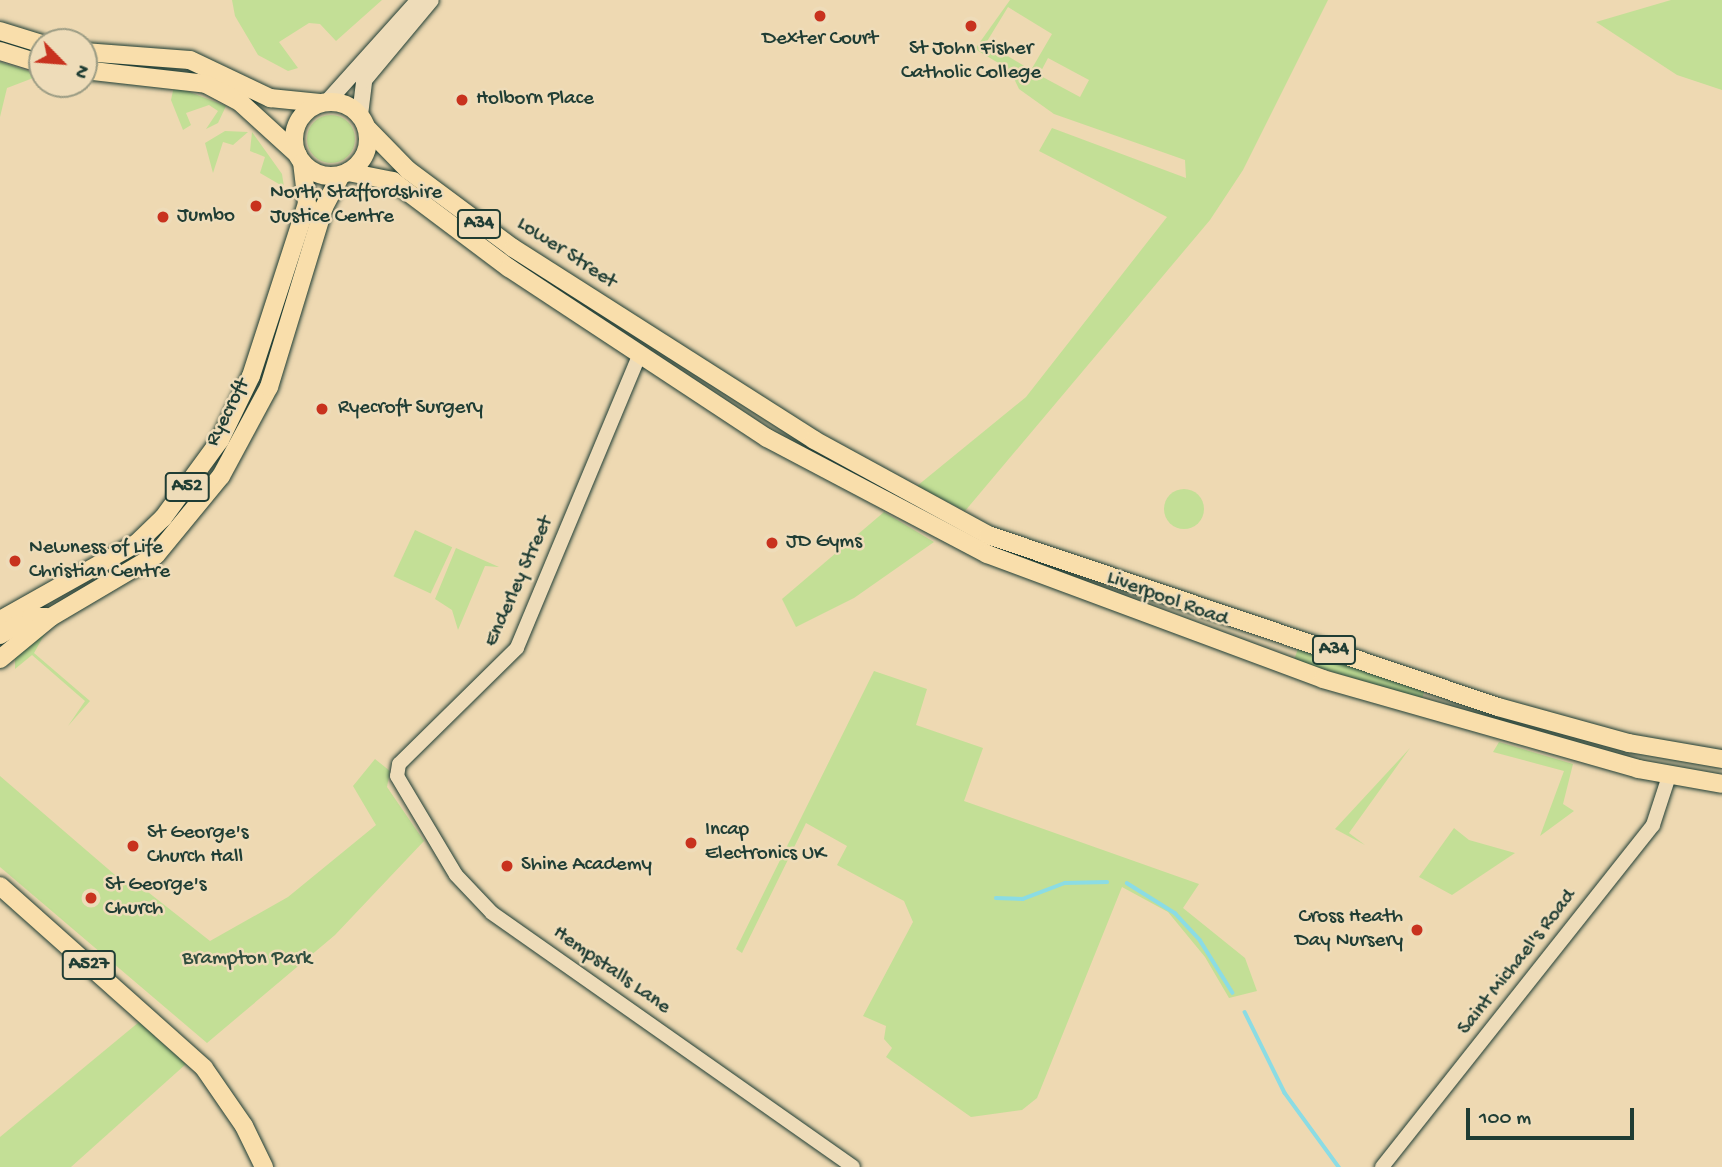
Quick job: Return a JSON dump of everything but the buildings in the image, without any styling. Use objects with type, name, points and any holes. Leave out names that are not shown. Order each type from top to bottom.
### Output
[{"type":"highway","points":[[0,31],[28,40]]},
{"type":"highway","points":[[0,51],[28,60]]},
{"type":"highway","points":[[98,53],[190,60],[270,98],[342,103],[363,122],[363,157],[344,173],[319,174],[242,103],[206,85],[98,72]]},
{"type":"highway","points":[[300,159],[295,127],[302,114],[324,102]]},
{"type":"highway","name":"Lower Street","points":[[363,122],[455,207],[640,343]]},
{"type":"highway","name":"Ryecroft","points":[[277,136],[295,174],[294,244]]},
{"type":"highway","name":"Ryecroft","points":[[0,620],[128,550],[181,496],[243,396],[307,204],[300,159]]},
{"type":"highway","name":"Lower Street","points":[[344,173],[393,181],[640,343]]},
{"type":"highway","name":"Ryecroft","points":[[0,659],[51,617],[128,575],[161,550],[242,444],[269,387],[324,207],[344,173]]},
{"type":"highway","name":"Liverpool Road","points":[[640,343],[698,392],[744,423],[946,524],[1216,642],[1394,700],[1676,764],[1722,759]]},
{"type":"highway","name":"Liverpool Road","points":[[640,343],[756,403],[900,500]]},
{"type":"highway","points":[[744,423],[756,403]]},
{"type":"highway","name":"Liverpool Road","points":[[946,524],[1562,725],[1599,744],[1676,764],[1722,784]]},
{"type":"highway","points":[[0,635],[31,617],[51,617]]},
{"type":"highway","points":[[1216,642],[1232,617]]},
{"type":"highway","name":"A527","points":[[0,886],[169,1034],[216,1083],[264,1167]]},
{"type":"main road","points":[[324,102],[419,0]]},
{"type":"main road","points":[[363,122],[364,80],[431,0]]},
{"type":"street","name":"Enderley Street","points":[[400,764],[517,648],[640,343]]},
{"type":"street","name":"Hempstalls Lane","points":[[400,764],[400,787],[426,830],[456,875],[492,913],[853,1167]]},
{"type":"street","name":"Saint Michael's Road","points":[[1382,1167],[1653,825],[1676,764]]},
{"type":"green space","points":[[232,0],[382,0],[336,41],[320,24],[309,23],[279,42],[298,68],[288,71],[258,55],[235,16]]},
{"type":"green space","points":[[1010,0],[1328,0],[1243,170],[1210,220],[965,511],[917,486],[1026,397],[1167,217],[1039,151],[1052,128],[1186,178],[1185,160],[1054,114],[1019,89],[1010,70],[975,49]],"holes":[[[1008,7],[1052,34],[1031,70],[986,43]],[[1048,58],[1089,80],[1080,97],[1039,75]]]},
{"type":"green space","points":[[1671,0],[1722,0],[1722,90],[1677,75],[1596,22]]},
{"type":"green space","points":[[0,62],[28,71],[28,80],[7,88],[0,117]]},
{"type":"green space","points":[[174,86],[226,106],[218,123],[206,129],[218,111],[209,105],[186,113],[191,125],[183,130],[171,100]]},
{"type":"green space","points":[[331,115],[348,122],[355,139],[348,156],[331,163],[314,156],[307,139],[314,122]]},
{"type":"green space","points":[[225,131],[248,132],[233,145],[223,142],[213,173],[205,143]]},
{"type":"green space","points":[[252,132],[282,174],[284,187],[260,173],[265,157],[250,151]]},
{"type":"green space","points":[[1184,489],[1198,495],[1204,509],[1198,523],[1184,529],[1170,523],[1164,509],[1170,495]]},
{"type":"green space","points":[[884,512],[934,542],[854,598],[796,627],[782,599]]},
{"type":"green space","points":[[415,530],[452,547],[431,594],[393,576]]},
{"type":"green space","points":[[456,548],[499,567],[485,566],[458,630],[452,610],[435,599]]},
{"type":"green space","points":[[47,630],[34,653],[90,701],[68,726],[85,701],[32,655],[15,669],[15,657]]},
{"type":"green space","points":[[1299,646],[1424,692],[1422,699],[1294,660]]},
{"type":"green space","points":[[874,671],[927,689],[916,725],[983,748],[964,801],[1199,884],[1183,908],[1245,958],[1257,991],[1229,998],[1205,957],[1168,912],[1122,887],[1037,1098],[1022,1110],[971,1117],[886,1057],[892,1048],[884,1039],[886,1026],[863,1016],[913,922],[904,901],[837,865],[847,846],[806,823],[742,953],[736,949]]},
{"type":"green space","points":[[1499,742],[1573,764],[1563,804],[1574,811],[1540,836],[1564,771],[1493,752]]},
{"type":"green space","points":[[1410,748],[1349,833],[1365,845],[1335,829]]},
{"type":"green space","name":"Brampton Park","points":[[375,759],[390,771],[387,787],[424,841],[335,935],[207,1043],[0,867],[0,776],[129,887],[134,881],[210,941],[288,897],[376,825],[353,786]]},
{"type":"green space","points":[[1454,828],[1469,840],[1515,853],[1452,895],[1419,877]]},
{"type":"green space","points":[[139,1022],[186,1064],[71,1167],[0,1167],[0,1137]]},
{"type":"waterway","points":[[996,898],[1023,899],[1065,883],[1107,882]]},
{"type":"waterway","points":[[1127,883],[1175,913],[1200,940],[1233,993]]},
{"type":"waterway","points":[[1245,1012],[1285,1093],[1339,1167]]},
{"type":"place","name":"Dexter Court","points":[[820,16]]},
{"type":"place","name":"St John Fisher Catholic College","points":[[971,26]]},
{"type":"place","name":"Holborn Place","points":[[462,100]]},
{"type":"place","name":"North Staffordshire Justice Centre","points":[[256,206]]},
{"type":"place","name":"Jumbo","points":[[163,217]]},
{"type":"place","name":"Ryecroft Surgery","points":[[322,409]]},
{"type":"place","name":"JD Gyms","points":[[772,543]]},
{"type":"place","name":"Newness of Life Christian Centre","points":[[15,561]]},
{"type":"place","name":"Incap Electronics UK","points":[[691,843]]},
{"type":"place","name":"St George's Church Hall","points":[[133,846]]},
{"type":"place","name":"Shine Academy","points":[[507,866]]},
{"type":"place","name":"St George's Church","points":[[91,898]]},
{"type":"place","name":"Cross Heath Day Nursery","points":[[1417,930]]}]
